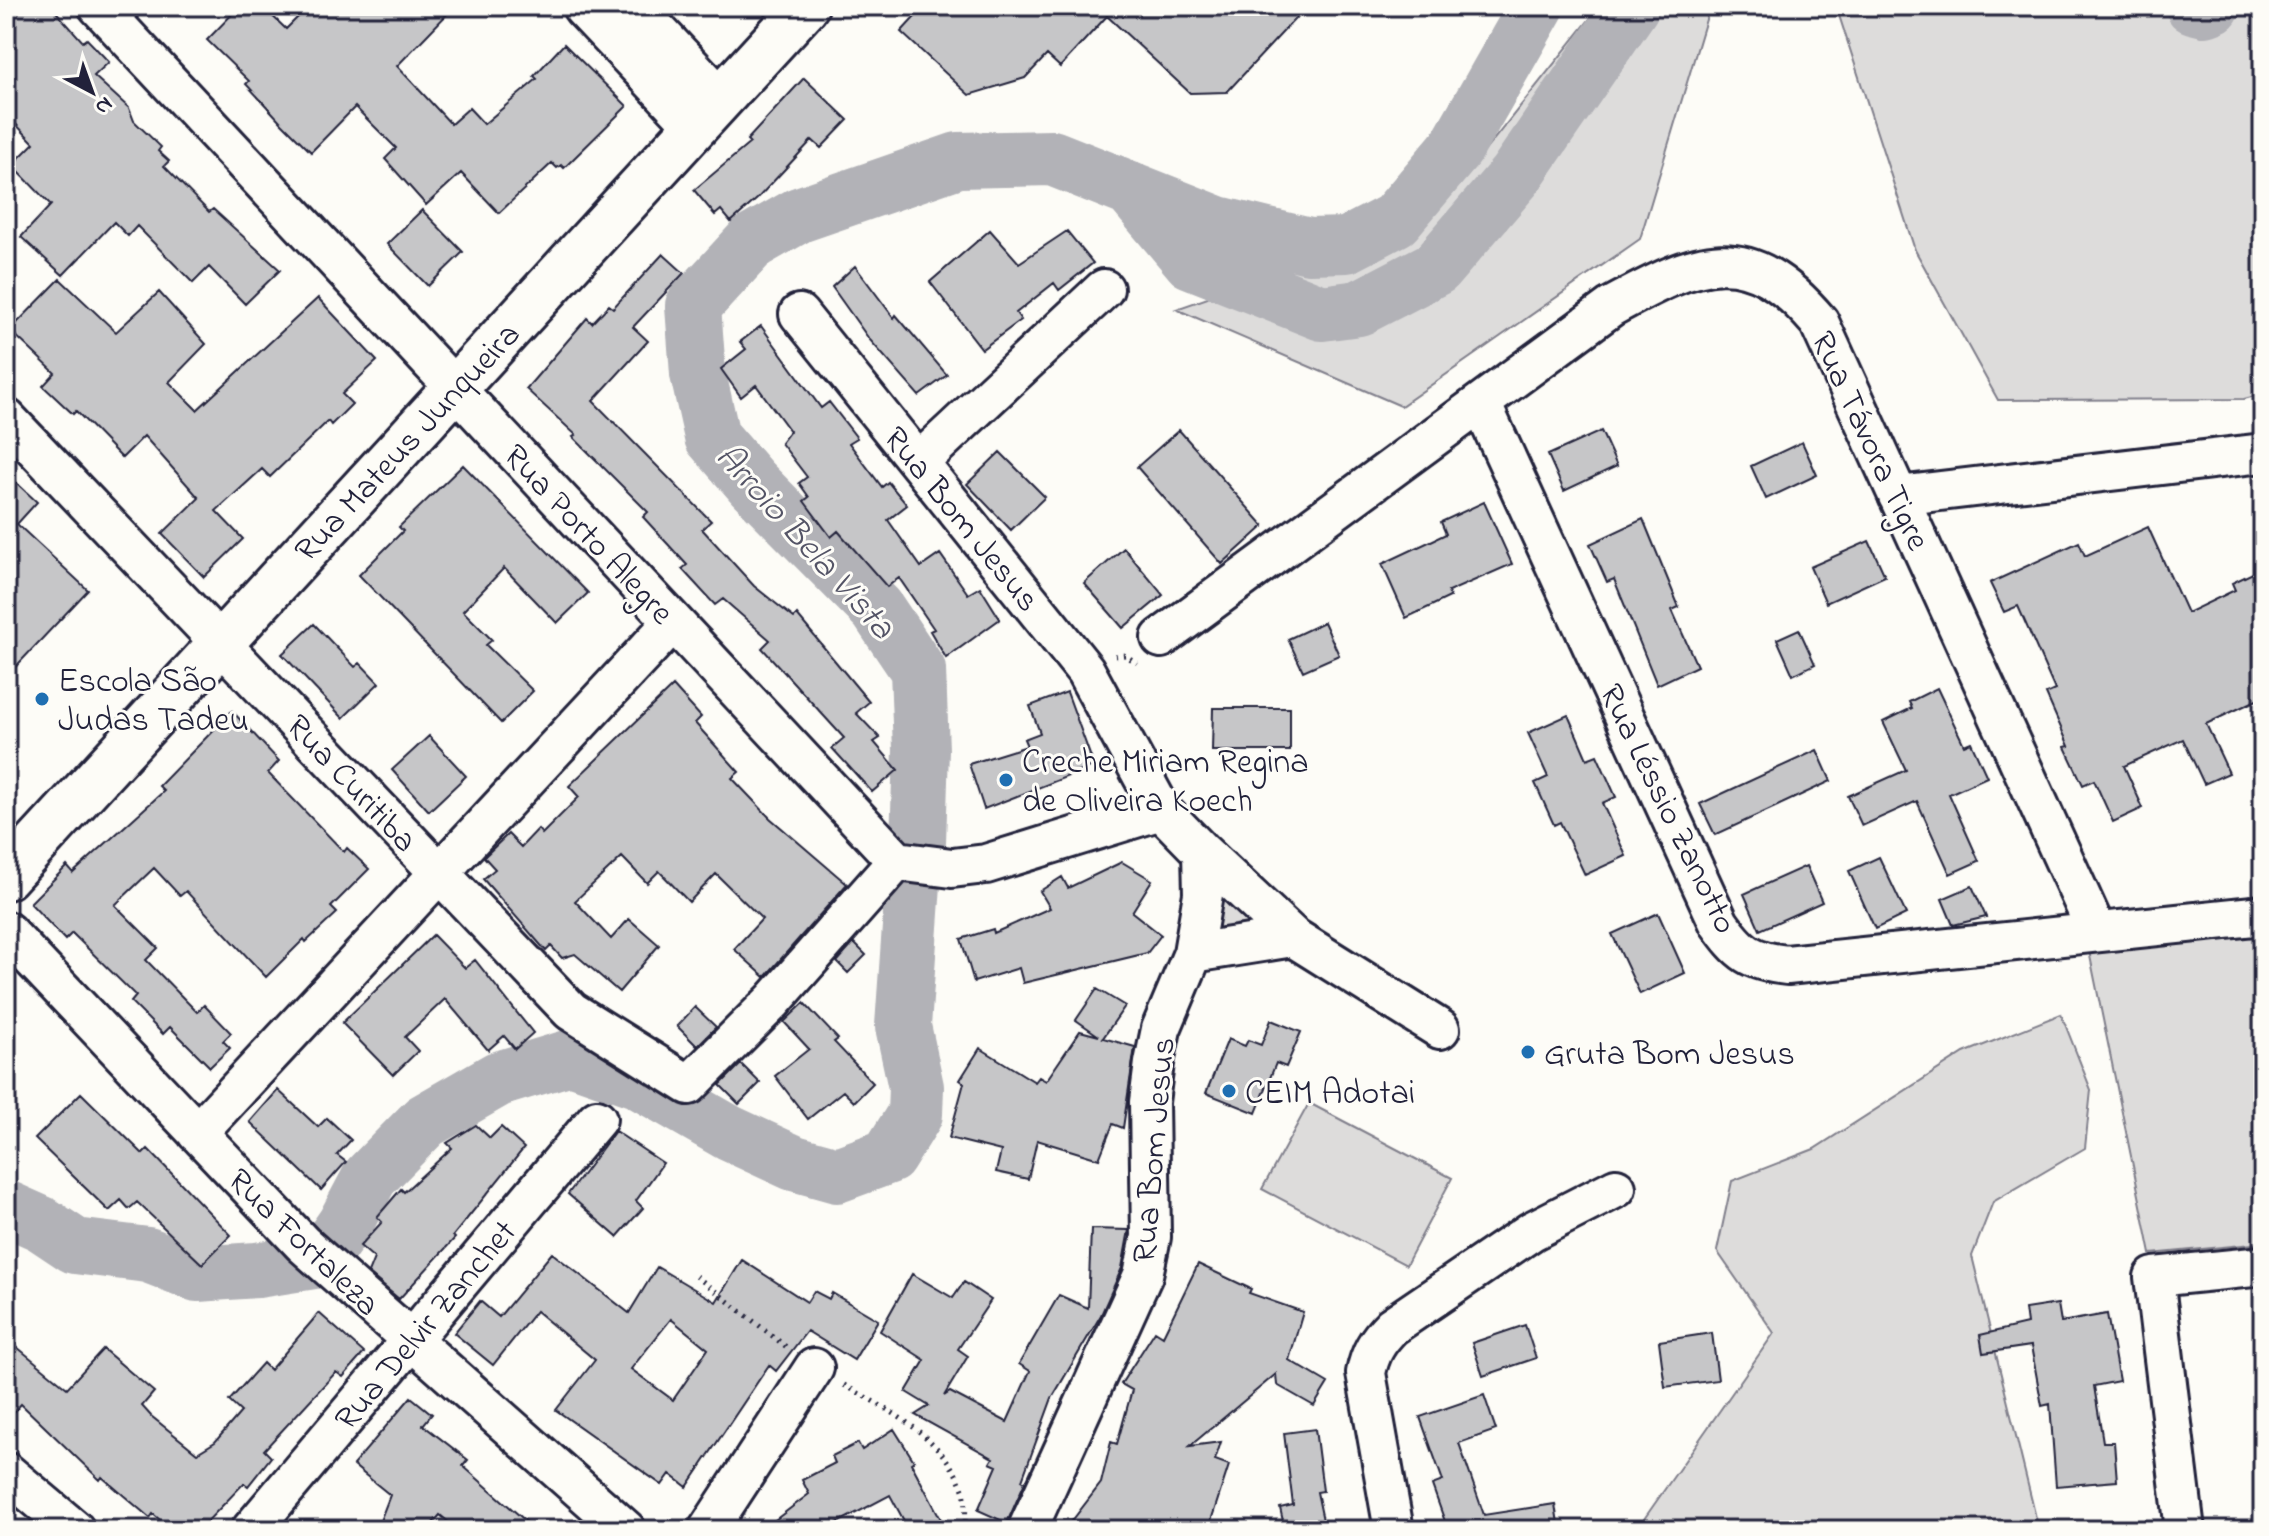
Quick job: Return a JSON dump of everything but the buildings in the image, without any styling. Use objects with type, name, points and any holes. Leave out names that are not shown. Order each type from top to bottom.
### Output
[{"type":"main road","points":[[585,6],[708,112]]},
{"type":"main road","points":[[630,6],[708,112]]},
{"type":"main road","name":"Rua Mateus Junqueira","points":[[6,877],[806,6]]},
{"type":"street","name":"Rua Porto Alegre","points":[[98,6],[897,861]]},
{"type":"street","name":"Rua Távora Tigre","points":[[1161,638],[1611,307],[1669,275],[1717,263],[1754,269],[1792,290],[1819,322],[2097,932]]},
{"type":"street","points":[[919,462],[1104,289]]},
{"type":"street","name":"Rua Bom Jesus","points":[[799,314],[1085,670],[1161,810],[1202,852],[1203,894],[1193,953],[1161,1029],[1154,1063],[1149,1102],[1151,1237],[1143,1275],[1027,1530]]},
{"type":"street","name":"Rua Léssio Zanotto","points":[[1481,403],[1719,923],[1735,946],[1758,962],[1787,965],[2263,915]]},
{"type":"street","name":"Rua Curitiba","points":[[6,418],[571,1011],[689,1085],[782,991],[897,861]]},
{"type":"street","points":[[1898,496],[2258,465]]},
{"type":"street","points":[[197,1133],[673,622]]},
{"type":"street","points":[[897,861],[952,868],[986,864],[1161,810]]},
{"type":"street","points":[[1202,852],[1293,937],[1440,1029]]},
{"type":"street","name":"Rua Fortaleza","points":[[6,931],[332,1273],[626,1530]]},
{"type":"street","points":[[1193,953],[1293,937]]},
{"type":"street","name":"Rua Delvir Zanchet","points":[[251,1530],[597,1119]]},
{"type":"street","points":[[1394,1530],[1366,1373],[1370,1354],[1392,1326],[1483,1262],[1616,1188]]},
{"type":"street","points":[[2185,1530],[2154,1277],[2263,1266]]},
{"type":"street","points":[[708,1530],[814,1368]]},
{"type":"street","points":[[6,1472],[75,1530]]},
{"type":"path","points":[[1085,670],[1125,655],[1132,662],[1140,663],[1145,648],[1161,638]]},
{"type":"path","points":[[696,1276],[814,1368],[910,1422],[942,1453],[965,1494],[965,1530]]},
{"type":"shaded area","points":[[1600,6],[1710,6],[1640,239],[1401,406],[1176,309],[1429,221]]},
{"type":"shaded area","points":[[1836,6],[2263,6],[2263,394],[2244,399],[1998,400],[1915,250]]},
{"type":"shaded area","points":[[1217,875],[1273,927],[1207,942]]},
{"type":"shaded area","points":[[2263,933],[2263,1243],[2151,1254],[2089,951]]},
{"type":"shaded area","points":[[2061,1014],[2091,1090],[2085,1148],[1993,1202],[1972,1256],[2039,1530],[1643,1530],[1644,1519],[1774,1333],[1717,1251],[1732,1181],[1814,1149],[1964,1053]]},
{"type":"shaded area","points":[[1309,1103],[1452,1178],[1406,1265],[1262,1189]]},
{"type":"waterway","name":"Arroio Bela Vista","points":[[918,842],[921,750],[918,670],[877,609],[752,483],[712,437],[698,374],[693,306],[752,242],[799,215],[958,160],[1052,158],[1218,224],[1309,246],[1347,245],[1395,220],[1456,148],[1537,6]]},
{"type":"waterway","name":"Arroio Bela Vista","points":[[1133,192],[1191,261],[1322,313],[1359,308],[1436,268],[1515,176],[1632,6]]},
{"type":"waterway","name":"Arroio Bela Vista","points":[[2193,6],[2205,9],[2213,6]]},
{"type":"waterway","name":"Arroio Bela Vista","points":[[6,1208],[42,1224],[75,1246],[148,1255],[197,1274],[257,1270],[320,1260],[345,1224],[370,1177],[425,1121],[498,1079],[571,1057],[637,1080],[729,1133],[794,1163],[837,1175],[889,1156],[915,1114],[916,1087],[903,1026],[913,884]]},
{"type":"place","name":"Escola São Judas Tadeu","points":[[42,699]]},
{"type":"place","name":"Creche Miriam Regina de Oliveira Koech","points":[[1006,780]]},
{"type":"place","name":"Gruta Bom Jesus","points":[[1528,1052]]},
{"type":"place","name":"CEIM Adotai","points":[[1229,1091]]}]
